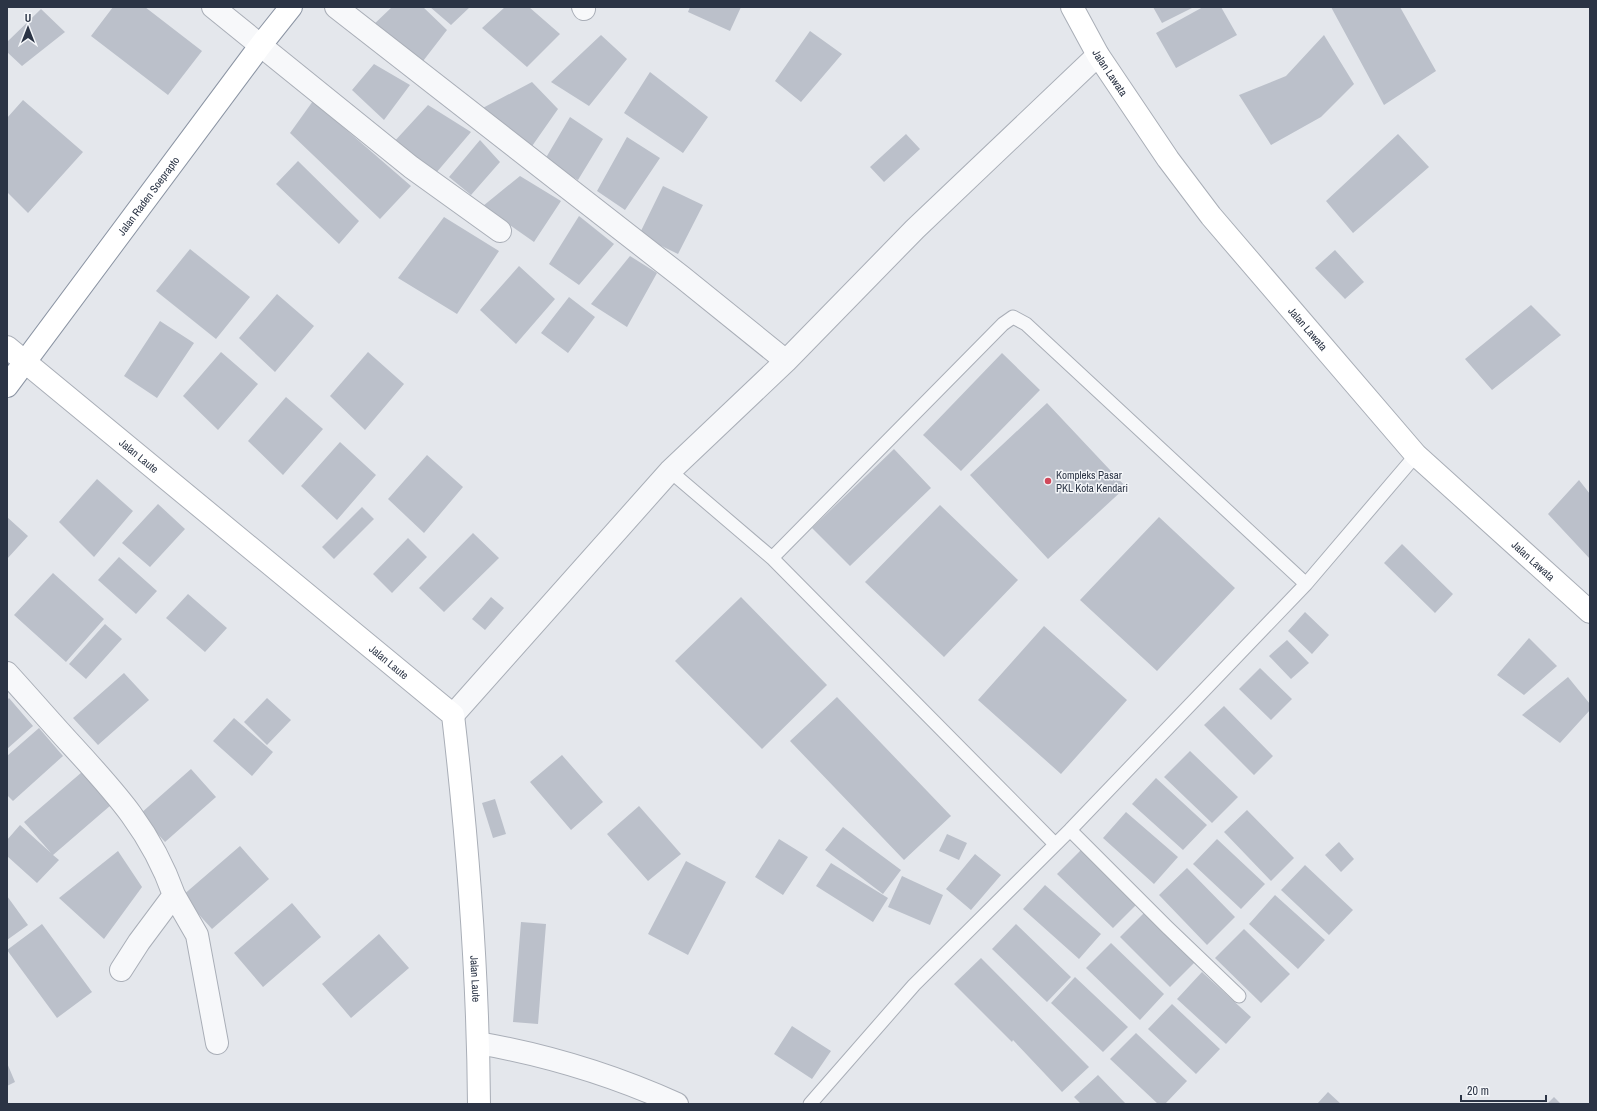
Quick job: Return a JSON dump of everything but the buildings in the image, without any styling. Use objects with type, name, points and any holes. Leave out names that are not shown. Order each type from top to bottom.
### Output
[{"type":"main road","name":"Jalan Raden Soeprapto","points":[[7,386],[24,361],[260,46],[291,7]]},
{"type":"main road","name":"Jalan Lawata","points":[[1072,7],[1098,55],[1168,159],[1211,216],[1416,454],[1590,612]]},
{"type":"main road","name":"Jalan Laute","points":[[7,347],[453,715],[465,812],[478,1042],[479,1104]]},
{"type":"street","points":[[213,7],[411,167],[500,231]]},
{"type":"street","points":[[336,7],[676,272],[786,361]]},
{"type":"street","points":[[453,715],[670,471],[786,361],[915,229],[1098,55]]},
{"type":"street","points":[[7,674],[117,795],[142,829],[163,866],[174,895],[197,935],[217,1043]]},
{"type":"street","points":[[121,970],[146,931],[174,895]]},
{"type":"street","points":[[478,1042],[522,1050],[577,1066],[677,1104]]},
{"type":"lane","points":[[772,558],[1003,324],[1013,317],[1026,324],[1306,584]]},
{"type":"lane","points":[[810,1104],[914,985],[1070,830],[1306,584],[1416,454]]},
{"type":"lane","points":[[670,471],[772,558],[1055,844]]},
{"type":"lane","points":[[1070,830],[1167,927],[1239,996]]},
{"type":"place","name":"Kompleks Pasar PKL Kota Kendari","points":[[1048,481]]}]
